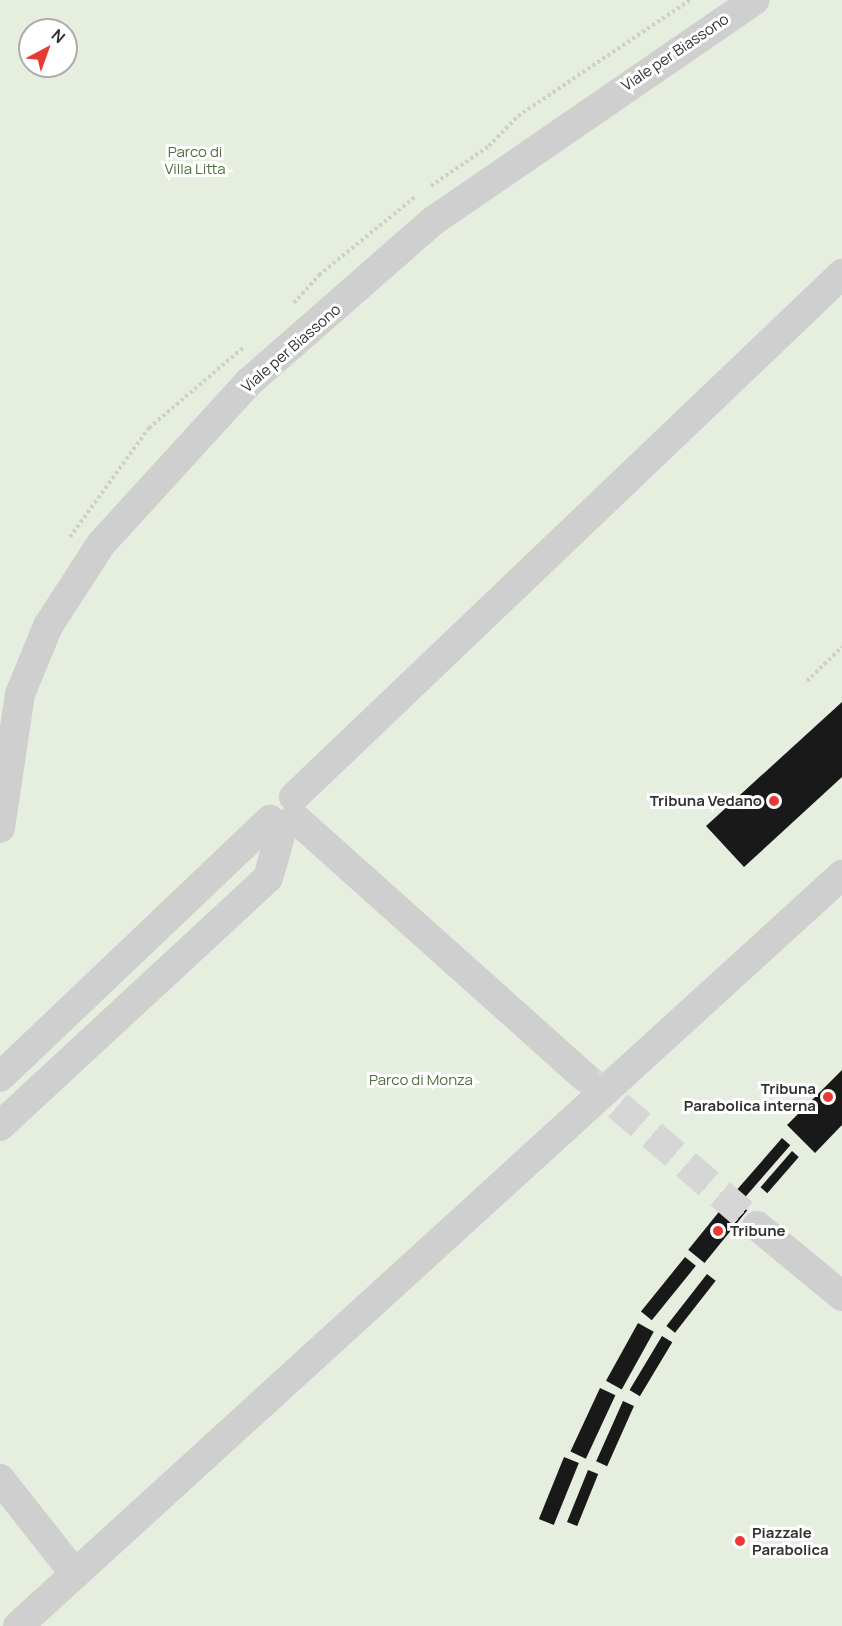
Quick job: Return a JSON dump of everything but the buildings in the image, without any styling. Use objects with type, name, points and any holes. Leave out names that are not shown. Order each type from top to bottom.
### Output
[{"type":"lane","name":"Viale per Biassono","points":[[0,828],[20,694],[48,626],[101,544],[249,382],[433,221],[754,0]]},
{"type":"lane","points":[[0,1077],[285,815],[842,274]]},
{"type":"lane","points":[[285,815],[584,1076]]},
{"type":"lane","points":[[0,1126],[268,878],[285,815]]},
{"type":"lane","points":[[18,1626],[842,875]]},
{"type":"lane","points":[[757,1226],[842,1296]]},
{"type":"lane","points":[[0,1479],[75,1574]]},
{"type":"path","points":[[807,681],[842,647]]},
{"type":"green space","name":"Parco di Monza","points":[[0,0],[842,0],[842,1626],[0,1626]]},
{"type":"tunnel","points":[[584,1076],[757,1226]]},
{"type":"place","name":"Tribuna Vedano","points":[[774,801]]},
{"type":"place","name":"Tribuna Parabolica interna","points":[[828,1097]]},
{"type":"place","name":"Tribune","points":[[718,1231]]},
{"type":"place","name":"Piazzale Parabolica","points":[[740,1541]]},
{"type":"park label","name":"Parco di Villa Litta","points":[[195,160]]}]
